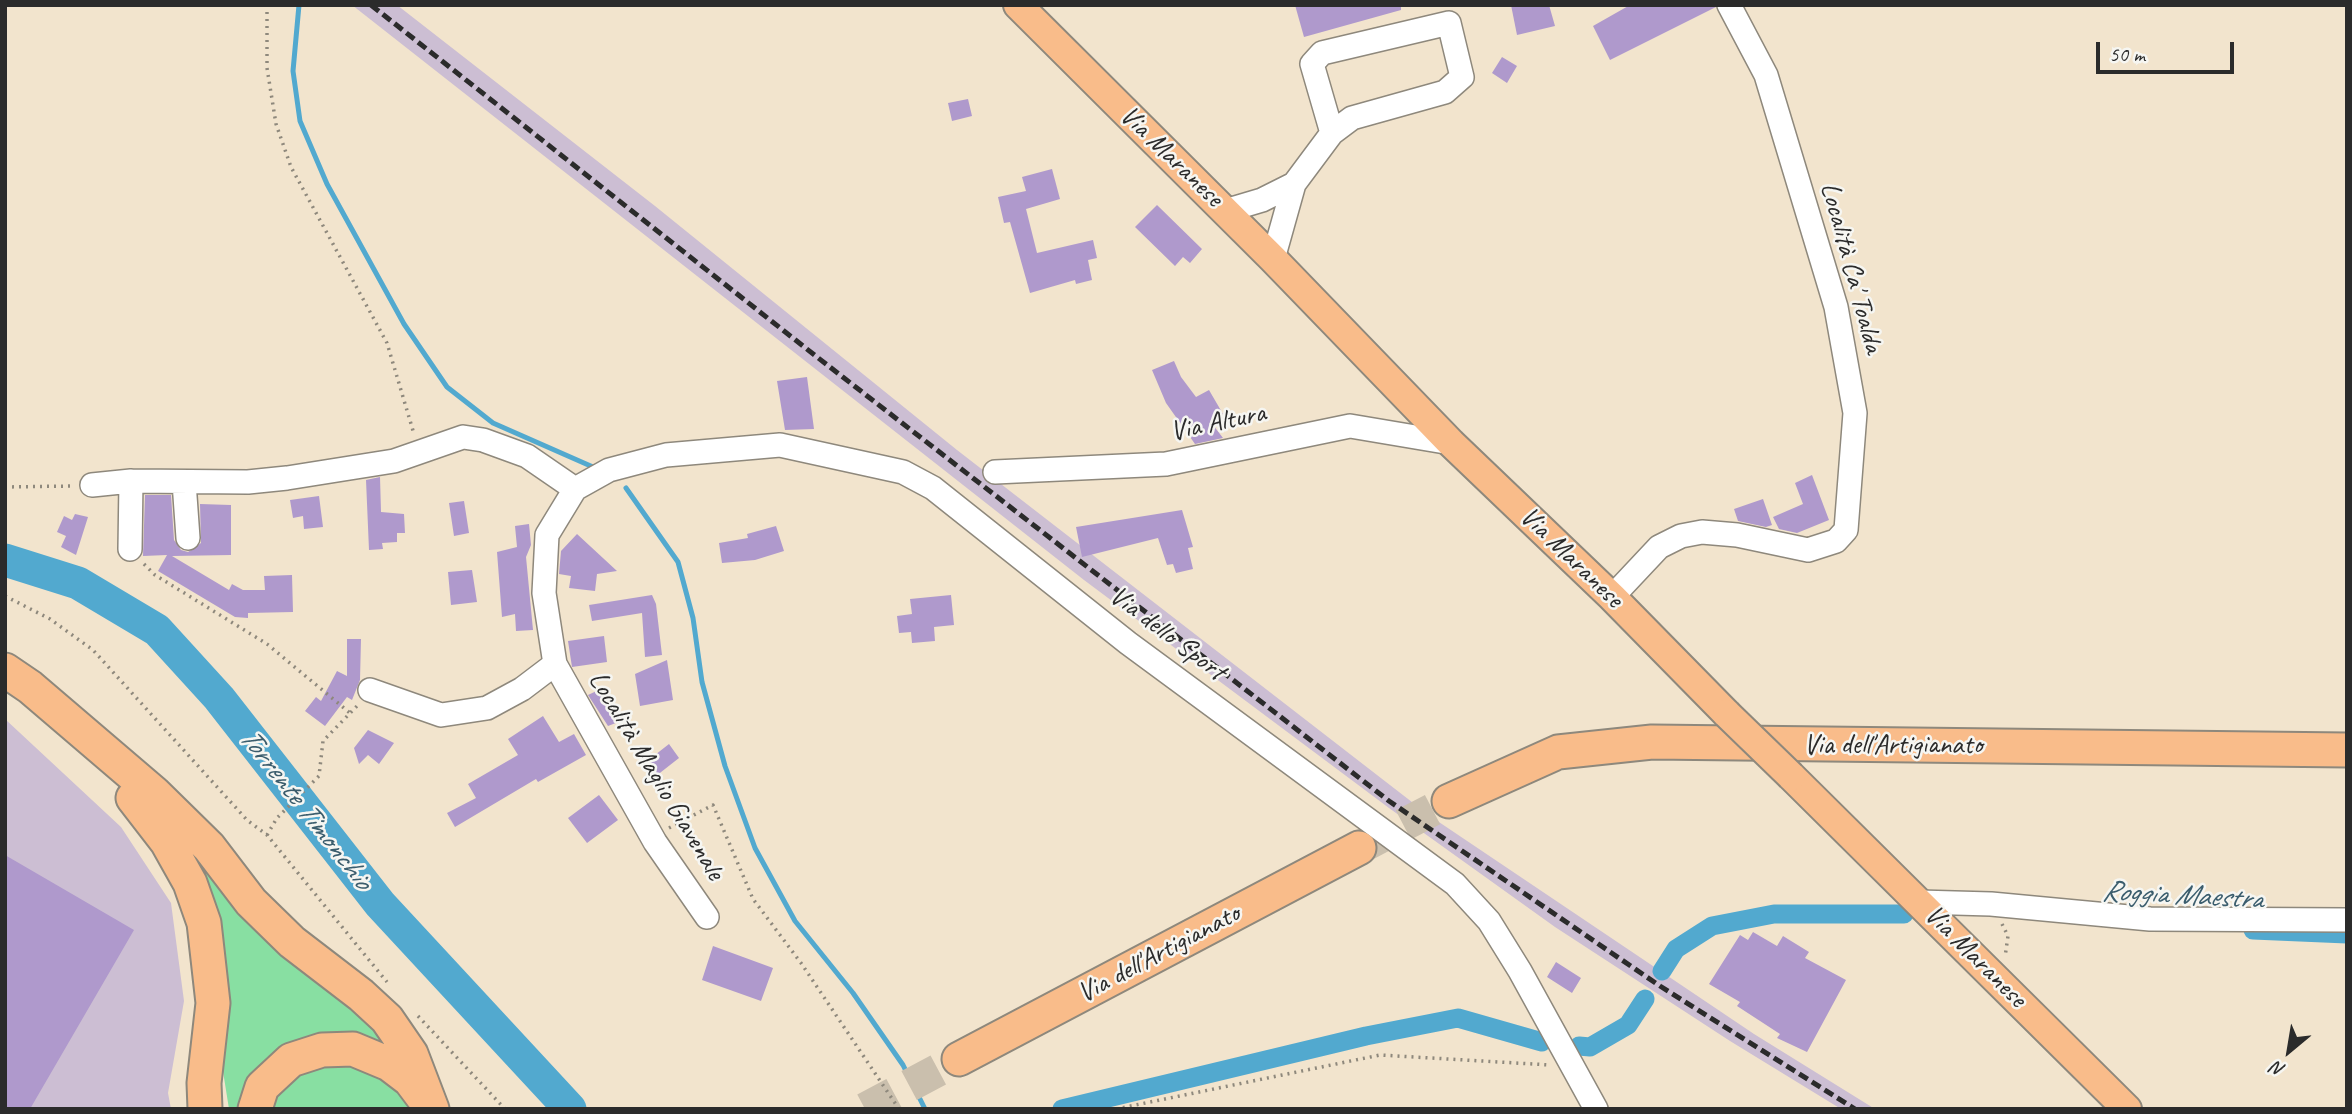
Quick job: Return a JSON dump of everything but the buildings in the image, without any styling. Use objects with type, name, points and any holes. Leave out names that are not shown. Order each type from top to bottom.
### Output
[{"type":"highway","points":[[5,670],[30,687],[153,793],[209,847],[251,902],[387,1019],[411,1054],[432,1109]]},
{"type":"highway","points":[[5,680],[104,768],[142,807],[184,873],[204,923],[211,967],[213,1003],[207,1045],[205,1109]]},
{"type":"highway","name":"Via dell'Artigianato","points":[[1449,801],[1558,752],[1652,742],[2347,750]]},
{"type":"highway","name":"Via dell'Artigianato","points":[[959,1059],[1359,848]]},
{"type":"highway","points":[[207,1045],[219,1109]]},
{"type":"highway","points":[[255,1109],[262,1087],[291,1060],[322,1050],[353,1049],[389,1064],[410,1080],[432,1109]]},
{"type":"main road","name":"Via Maranese","points":[[1018,5],[1226,211],[1451,443],[1612,597],[2127,1109]]},
{"type":"street","name":"Località Ca' Toalda","points":[[1612,597],[1659,547],[1681,536],[1702,532],[1737,535],[1808,550],[1836,541],[1846,530],[1855,413],[1836,307],[1766,75],[1729,5]]},
{"type":"street","points":[[1273,259],[1294,184],[1332,134],[1352,118],[1445,92],[1462,77],[1449,23],[1322,53],[1312,64],[1332,134]]},
{"type":"street","points":[[1226,211],[1262,200],[1294,184]]},
{"type":"street","name":"Via Altura","points":[[995,472],[1166,464],[1350,426],[1451,443]]},
{"type":"street","points":[[92,485],[131,481],[248,482],[287,478],[362,467],[421,452],[463,437],[484,440],[591,480]]},
{"type":"street","name":"Via dello Sport","points":[[591,480],[666,455],[780,445],[893,470],[933,488],[1128,643],[1455,884],[1489,921],[1596,1109]]},
{"type":"street","name":"Località Maglio Giavenale","points":[[591,480],[547,535],[544,593],[555,664],[652,837],[707,916]]},
{"type":"street","points":[[130,550],[131,481]]},
{"type":"street","points":[[184,482],[188,538]]},
{"type":"street","name":"Località Maglio Giavenale","points":[[370,690],[441,715],[487,708],[522,689],[555,664]]},
{"type":"street","points":[[1919,902],[1991,904],[2150,919],[2347,920]]},
{"type":"path","points":[[267,5],[267,68],[276,124],[291,167],[387,343],[421,452]]},
{"type":"path","points":[[5,487],[30,489],[92,485]]},
{"type":"path","points":[[130,550],[155,575],[267,644],[350,713]]},
{"type":"path","points":[[5,596],[50,619],[93,650],[247,820],[267,835],[395,992]]},
{"type":"path","points":[[267,835],[277,818],[319,776],[323,741],[370,690]]},
{"type":"path","points":[[652,837],[713,805],[753,899],[801,963],[899,1109]]},
{"type":"path","points":[[1991,904],[2008,936],[2000,981]]},
{"type":"path","points":[[413,1011],[505,1109]]},
{"type":"path","points":[[1116,1109],[1380,1055],[1573,1066]]},
{"type":"shaded area","points":[[352,5],[397,5],[655,206],[957,450],[1430,816],[1754,1034],[1875,1109],[1841,1109],[1730,1041],[1555,927],[1389,808],[1084,580]]},
{"type":"shaded area","points":[[5,719],[121,827],[171,903],[184,1001],[168,1093],[171,1109],[5,1109]]},
{"type":"green space","points":[[170,821],[358,1005],[397,1053],[348,1037],[242,1109],[229,1109],[222,1065],[219,921],[195,858]]},
{"type":"green space","points":[[331,1058],[393,1080],[413,1109],[270,1109],[277,1088],[301,1067]]},
{"type":"waterway","points":[[299,5],[293,71],[300,121],[327,184],[404,324],[447,387],[493,423],[593,467]]},
{"type":"waterway","points":[[626,488],[678,562],[693,618],[702,682],[725,766],[755,848],[795,921],[853,993],[903,1065],[925,1109]]},
{"type":"waterway","name":"Torrente Timonchio","points":[[5,560],[78,583],[157,630],[219,698],[380,904],[570,1109]]},
{"type":"waterway","name":"Roggia Maestra","points":[[1662,971],[1676,949],[1712,926],[1774,914],[1904,914]]},
{"type":"waterway","name":"Roggia Maestra","points":[[2253,930],[2347,934]]},
{"type":"waterway","name":"Roggia Maestra","points":[[1579,1046],[1590,1047],[1628,1025],[1645,999]]},
{"type":"waterway","points":[[1062,1109],[1366,1036],[1458,1018],[1542,1042]]},
{"type":"tunnel","points":[[1359,848],[1449,801]]},
{"type":"tunnel","points":[[865,1109],[959,1059]]},
{"type":"railway","points":[[371,5],[817,357],[1389,801],[1660,986],[1855,1109]]}]
